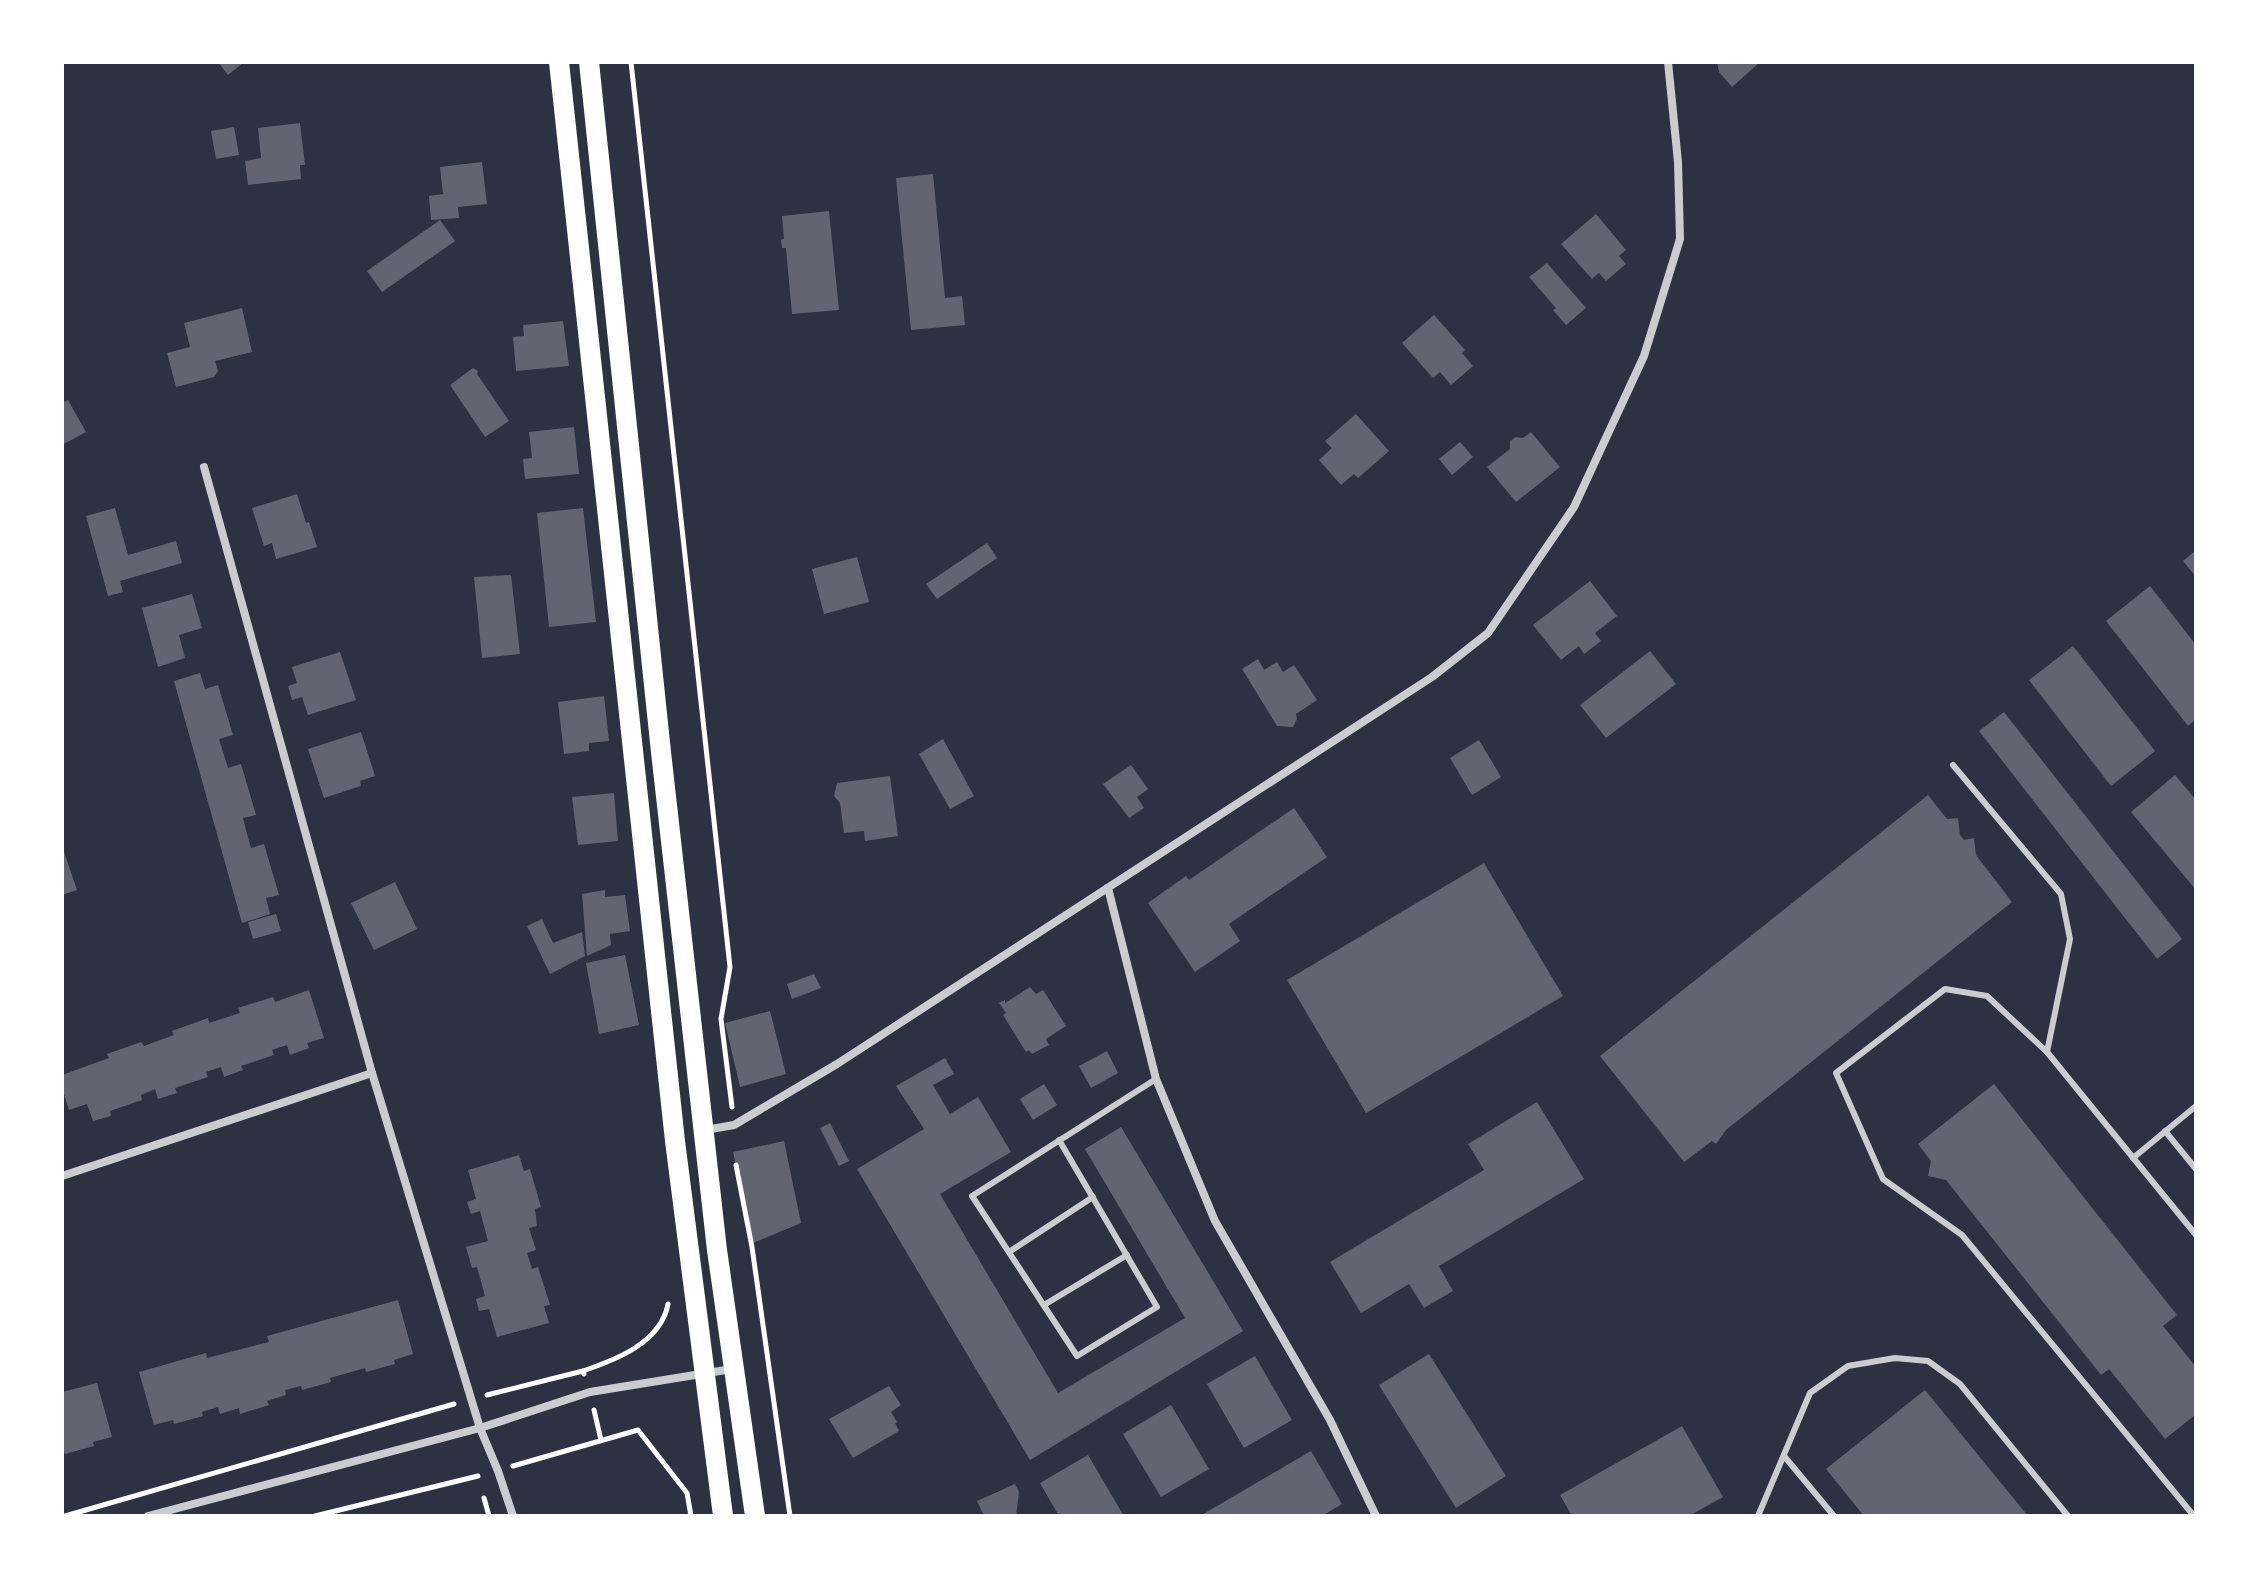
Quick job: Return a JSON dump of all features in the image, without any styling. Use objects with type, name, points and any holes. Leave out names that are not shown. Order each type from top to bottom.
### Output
[{"type":"main road","points":[[559,62],[673,1126],[723,1516]]},
{"type":"main road","points":[[589,62],[704,1130],[733,1369],[755,1516]]},
{"type":"street","points":[[704,1130],[734,1125],[837,1064],[1432,677],[1488,633],[1574,507],[1644,356],[1680,239],[1678,162],[1668,62]]},
{"type":"street","points":[[204,467],[372,1073],[480,1428],[513,1516]]},
{"type":"street","points":[[1108,888],[1156,1079],[1215,1221],[1330,1420],[1376,1516]]},
{"type":"street","points":[[62,1176],[372,1073]]},
{"type":"street","points":[[148,1516],[480,1428],[590,1392],[733,1369]]},
{"type":"lane","points":[[1953,765],[2061,894],[2070,939],[2047,1052]]},
{"type":"lane","points":[[2194,1516],[1962,1235],[1883,1179],[1836,1073],[1945,989],[1987,996],[2047,1052],[2196,1235]]},
{"type":"lane","points":[[1059,1140],[1157,1307],[1077,1356],[972,1196],[1059,1140],[1156,1079]]},
{"type":"lane","points":[[2133,1158],[2196,1106]]},
{"type":"lane","points":[[2165,1131],[2196,1169]]},
{"type":"lane","points":[[1009,1252],[1093,1197]]},
{"type":"lane","points":[[1044,1305],[1127,1255]]},
{"type":"lane","points":[[1758,1516],[1810,1393],[1848,1366],[1895,1358],[1928,1361],[1960,1384],[2068,1516]]},
{"type":"lane","points":[[1784,1456],[1834,1516]]},
{"type":"path","points":[[631,62],[730,967],[721,1019],[736,1139],[733,1151],[752,1247],[790,1516]]},
{"type":"path","points":[[65,1516],[471,1399]]},
{"type":"path","points":[[315,1516],[498,1471],[638,1430],[687,1493],[691,1516]]},
{"type":"path","points":[[477,1475],[489,1516]]},
{"type":"building","points":[[218,62],[244,62],[228,75]]},
{"type":"building","points":[[1717,62],[1760,62],[1732,87],[1719,72]]},
{"type":"building","points":[[300,123],[305,165],[300,165],[301,179],[248,185],[245,161],[261,158],[258,128]]},
{"type":"building","points":[[234,127],[239,155],[216,159],[211,131]]},
{"type":"building","points":[[482,162],[487,204],[458,207],[459,218],[431,220],[429,196],[443,194],[440,167]]},
{"type":"building","points":[[933,174],[945,298],[962,296],[965,325],[911,330],[896,178]]},
{"type":"building","points":[[829,211],[839,310],[792,314],[786,248],[782,248],[781,240],[784,239],[782,216]]},
{"type":"building","points":[[1596,214],[1626,250],[1619,256],[1626,264],[1606,281],[1599,273],[1592,279],[1561,244]]},
{"type":"building","points":[[440,220],[455,241],[382,292],[367,271]]},
{"type":"building","points":[[1547,263],[1586,308],[1566,325],[1553,310],[1556,308],[1529,277]]},
{"type":"building","points":[[242,308],[252,352],[215,361],[218,371],[214,377],[176,387],[167,353],[190,347],[184,323]]},
{"type":"building","points":[[1434,315],[1465,350],[1462,353],[1473,366],[1451,385],[1440,372],[1433,378],[1402,343]]},
{"type":"building","points":[[563,321],[569,366],[516,371],[513,337],[524,336],[523,325]]},
{"type":"building","points":[[473,368],[478,371],[477,374],[509,421],[485,437],[450,385]]},
{"type":"building","points":[[68,400],[86,432],[62,445],[62,403]]},
{"type":"building","points":[[1356,414],[1389,451],[1358,478],[1354,474],[1341,485],[1319,460],[1332,448],[1325,441]]},
{"type":"building","points":[[574,427],[579,474],[525,479],[523,459],[532,458],[529,432]]},
{"type":"building","points":[[1531,432],[1560,467],[1516,502],[1487,467],[1510,449],[1510,441]]},
{"type":"building","points":[[1460,442],[1473,457],[1452,475],[1439,459]]},
{"type":"building","points":[[297,494],[317,547],[276,559],[272,543],[264,546],[252,508]]},
{"type":"building","points":[[115,508],[128,555],[176,541],[182,563],[120,581],[123,592],[108,596],[86,516]]},
{"type":"building","points":[[583,508],[596,622],[549,627],[537,513]]},
{"type":"building","points":[[987,543],[997,558],[937,599],[926,584]]},
{"type":"building","points":[[2196,550],[2196,577],[2183,561]]},
{"type":"building","points":[[857,557],[869,602],[824,614],[812,569]]},
{"type":"building","points":[[511,575],[520,654],[482,658],[474,577]]},
{"type":"building","points":[[1590,581],[1617,616],[1595,633],[1601,641],[1584,654],[1579,646],[1561,660],[1533,625]]},
{"type":"building","points":[[2150,586],[2196,645],[2196,719],[2188,726],[2106,621]]},
{"type":"building","points":[[192,594],[202,628],[179,635],[185,658],[158,667],[142,608]]},
{"type":"building","points":[[2073,646],[2155,751],[2111,786],[2029,680]]},
{"type":"building","points":[[1650,651],[1676,684],[1606,738],[1580,705]]},
{"type":"building","points":[[340,652],[356,700],[308,715],[302,697],[292,700],[288,686],[297,683],[292,667]]},
{"type":"building","points":[[1258,659],[1264,670],[1277,662],[1283,672],[1294,665],[1317,700],[1296,714],[1293,727],[1277,726],[1242,669]]},
{"type":"building","points":[[200,673],[205,689],[218,685],[233,735],[219,739],[228,768],[241,764],[256,815],[243,818],[251,848],[264,844],[279,895],[266,898],[270,914],[242,923],[174,681]]},
{"type":"building","points":[[604,696],[609,741],[589,743],[589,751],[564,754],[558,702]]},
{"type":"building","points":[[2004,712],[2182,939],[2157,959],[1979,731]]},
{"type":"building","points":[[361,732],[375,776],[360,781],[361,786],[324,798],[308,749]]},
{"type":"building","points":[[943,739],[974,796],[950,809],[919,754]]},
{"type":"building","points":[[1479,740],[1501,777],[1472,795],[1450,758]]},
{"type":"building","points":[[1131,765],[1148,789],[1137,797],[1144,808],[1129,818],[1103,784]]},
{"type":"building","points":[[2175,775],[2196,800],[2196,890],[2131,812]]},
{"type":"building","points":[[890,776],[898,836],[865,841],[864,831],[844,833],[840,803],[834,796],[837,783]]},
{"type":"building","points":[[614,793],[618,841],[578,845],[572,797]]},
{"type":"building","points":[[1928,795],[1947,819],[1958,818],[1960,835],[1964,840],[1974,838],[1976,855],[2012,902],[1726,1130],[1716,1144],[1712,1141],[1684,1162],[1600,1056]]},
{"type":"building","points":[[1294,808],[1327,857],[1229,924],[1240,941],[1195,972],[1148,903],[1186,876],[1189,880]]},
{"type":"building","points":[[62,846],[77,890],[62,895]]},
{"type":"building","points":[[1484,863],[1563,996],[1366,1113],[1287,980]]},
{"type":"building","points":[[395,882],[417,929],[374,950],[351,903]]},
{"type":"building","points":[[605,890],[605,897],[625,895],[630,931],[610,934],[611,945],[587,956],[582,894]]},
{"type":"building","points":[[276,914],[281,931],[253,939],[248,922]]},
{"type":"building","points":[[542,919],[553,943],[582,932],[585,956],[550,974],[527,926]]},
{"type":"building","points":[[625,955],[639,1025],[599,1034],[586,963]]},
{"type":"building","points":[[814,974],[821,988],[792,999],[787,984]]},
{"type":"building","points":[[1030,987],[1036,994],[1043,990],[1066,1026],[1046,1039],[1049,1045],[1032,1054],[1029,1050],[1026,1052],[999,1003],[1005,1000],[1005,1003]]},
{"type":"building","points":[[309,990],[324,1038],[307,1043],[309,1048],[290,1055],[287,1045],[272,1050],[274,1055],[241,1066],[243,1070],[224,1077],[221,1067],[206,1072],[208,1077],[175,1088],[177,1093],[158,1099],[155,1089],[141,1095],[142,1100],[110,1111],[111,1116],[93,1121],[87,1104],[69,1110],[62,1088],[62,1075],[109,1058],[107,1054],[174,1035],[172,1031],[208,1018],[209,1023],[240,1013],[238,1008],[273,997],[275,1002]]},
{"type":"building","points":[[770,1011],[786,1074],[740,1087],[725,1023]]},
{"type":"building","points":[[1107,1051],[1118,1073],[1091,1088],[1079,1066]]},
{"type":"building","points":[[945,1058],[954,1074],[933,1085],[950,1114],[978,1097],[1011,1152],[940,1194],[1058,1393],[1185,1318],[1085,1149],[1121,1127],[1243,1331],[1030,1460],[857,1169],[924,1129],[896,1086]]},
{"type":"building","points":[[1044,1084],[1057,1105],[1033,1120],[1020,1099]]},
{"type":"building","points":[[1994,1084],[2177,1315],[2163,1326],[2196,1367],[2196,1414],[2165,1439],[2109,1369],[2101,1375],[1946,1180],[1928,1176],[1931,1161],[1918,1144]]},
{"type":"building","points":[[1537,1102],[1584,1179],[1439,1266],[1453,1291],[1424,1308],[1409,1284],[1361,1313],[1330,1262],[1484,1170],[1468,1144]]},
{"type":"building","points":[[830,1123],[849,1161],[839,1166],[820,1128]]},
{"type":"building","points":[[784,1141],[801,1223],[753,1243],[733,1152]]},
{"type":"building","points":[[519,1155],[524,1171],[530,1169],[541,1207],[535,1209],[537,1226],[529,1228],[536,1250],[527,1253],[532,1269],[538,1267],[550,1305],[544,1306],[549,1323],[497,1337],[489,1309],[479,1311],[476,1299],[485,1296],[477,1267],[472,1268],[466,1247],[488,1241],[480,1211],[471,1214],[467,1202],[476,1199],[468,1170]]},
{"type":"building","points":[[398,1300],[413,1354],[394,1360],[395,1364],[366,1372],[365,1368],[302,1390],[301,1386],[285,1390],[286,1395],[267,1401],[269,1405],[240,1414],[239,1408],[220,1414],[218,1407],[202,1412],[203,1416],[174,1424],[173,1420],[154,1425],[139,1372],[206,1353],[207,1358],[269,1342],[267,1336]]},
{"type":"building","points":[[1429,1354],[1506,1476],[1456,1508],[1379,1385]]},
{"type":"building","points":[[1255,1356],[1292,1420],[1244,1448],[1207,1384]]},
{"type":"building","points":[[97,1383],[112,1437],[65,1454],[62,1450],[62,1392]]},
{"type":"building","points":[[889,1386],[901,1405],[891,1412],[899,1431],[853,1458],[829,1419]]},
{"type":"building","points":[[1925,1390],[2028,1516],[1864,1516],[1826,1469]]},
{"type":"building","points":[[1171,1405],[1209,1469],[1161,1497],[1123,1434]]},
{"type":"building","points":[[1682,1426],[1723,1497],[1689,1516],[1572,1516],[1560,1495]]},
{"type":"building","points":[[1311,1451],[1342,1504],[1322,1516],[1200,1516]]},
{"type":"building","points":[[1088,1455],[1124,1516],[1059,1516],[1040,1483]]},
{"type":"building","points":[[1015,1484],[1019,1492],[1016,1516],[984,1516],[977,1501]]}]
